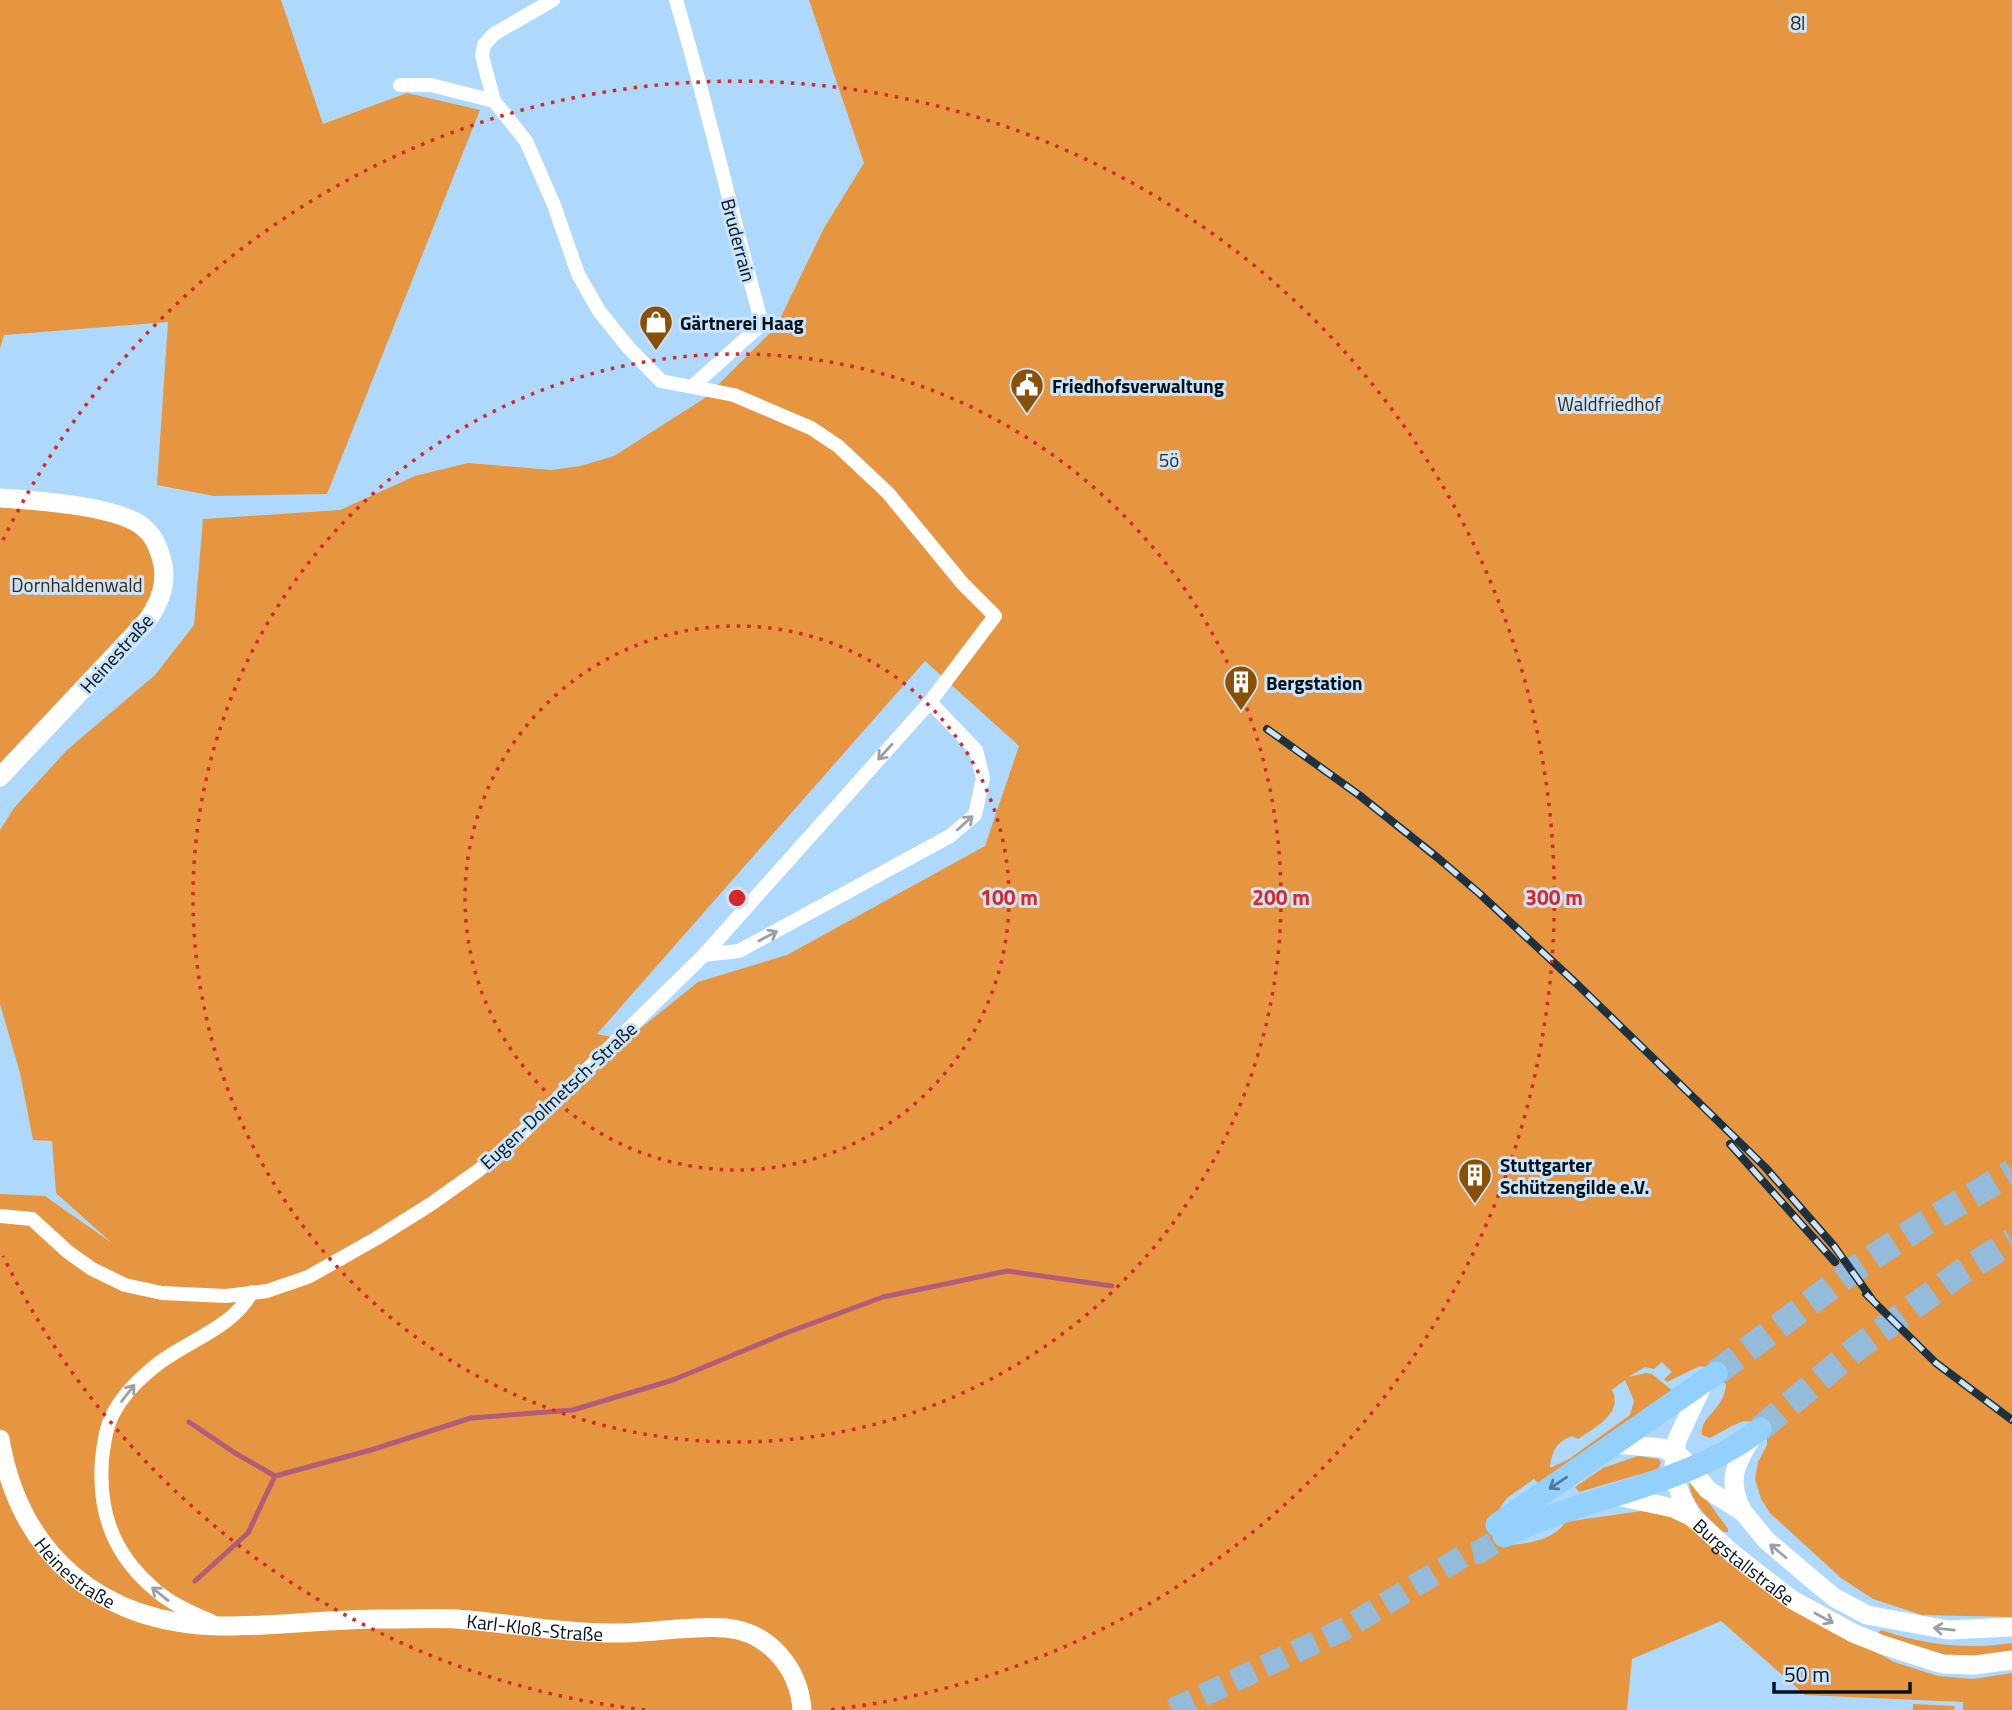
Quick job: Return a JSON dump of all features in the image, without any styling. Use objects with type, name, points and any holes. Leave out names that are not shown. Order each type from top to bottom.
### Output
[{"type":"main road","name":"Heinestraße","points":[[0,498],[75,506],[117,514],[132,520],[154,539],[164,564],[160,599],[146,622],[0,777]]},
{"type":"main road","points":[[1710,1378],[1615,1444],[1500,1531],[1611,1495],[1680,1465],[1733,1448],[1757,1432]]},
{"type":"main road","points":[[1680,1465],[1682,1426],[1710,1378]]},
{"type":"main road","points":[[1743,1512],[1734,1491],[1733,1480],[1740,1454],[1757,1432]]},
{"type":"main road","name":"Heinestraße","points":[[0,1438],[11,1485],[26,1520],[55,1559],[75,1579],[107,1599],[142,1614],[180,1623],[220,1626]]},
{"type":"main road","points":[[1615,1444],[1647,1446],[1680,1465]]},
{"type":"main road","name":"Burgstallstraße","points":[[1680,1465],[1708,1489],[1743,1512],[1766,1540],[1835,1598],[1867,1615],[1948,1630],[2012,1627]]},
{"type":"main road","name":"Burgstallstraße","points":[[1680,1465],[1681,1496],[1692,1517],[1791,1599],[1853,1633],[1913,1656],[1942,1664],[1975,1665],[2012,1660]]},
{"type":"main road","points":[[1611,1495],[1664,1506],[1692,1517]]},
{"type":"main road","name":"Karl-Kloß-Straße","points":[[220,1626],[375,1619],[457,1619],[608,1633],[727,1628],[752,1635],[771,1646],[781,1656],[796,1681],[802,1710]]},
{"type":"street","points":[[553,0],[494,34],[484,45],[482,56],[495,101],[526,141],[554,205],[578,274],[599,311],[660,381],[694,385]]},
{"type":"street","name":"Bruderrain","points":[[676,0],[762,324],[694,385]]},
{"type":"street","points":[[400,85],[431,85],[495,101]]},
{"type":"street","name":"Eugen-Dolmetsch-Straße","points":[[0,1216],[32,1219],[84,1263],[125,1286],[162,1293],[226,1296],[288,1285],[308,1277],[431,1205],[479,1170],[569,1088],[704,955],[930,702],[995,616],[963,584],[888,493],[838,446],[811,428],[779,413],[734,394],[694,385]]},
{"type":"street","points":[[704,955],[739,951],[950,836],[975,814],[983,778],[976,750],[930,702]]},
{"type":"street","points":[[220,1626],[171,1603],[151,1586],[125,1557],[108,1526],[104,1511],[103,1447],[113,1413],[134,1385],[160,1361],[222,1325],[243,1306],[252,1292]]},
{"type":"green space","points":[[0,0],[281,0],[323,124],[407,93],[480,110],[327,494],[214,496],[157,485],[168,322],[4,335],[0,349]]},
{"type":"green space","points":[[809,0],[2012,0],[2012,1617],[1922,1615],[1873,1599],[1841,1578],[1770,1513],[1761,1499],[1755,1479],[1767,1439],[1754,1422],[1744,1421],[1710,1438],[1702,1435],[1704,1423],[1721,1401],[1726,1385],[1715,1369],[1700,1366],[1667,1382],[1664,1379],[1672,1372],[1662,1362],[1654,1369],[1645,1367],[1628,1377],[1652,1374],[1674,1392],[1540,1485],[1534,1479],[1507,1498],[1491,1521],[1508,1545],[1548,1537],[1565,1522],[1641,1511],[1666,1514],[1688,1525],[1786,1603],[1894,1662],[1938,1676],[1973,1679],[2012,1673],[2012,1710],[1963,1710],[1963,1702],[1805,1695],[1721,1621],[1632,1659],[1627,1710],[0,1710],[0,1194],[45,1196],[112,1243],[56,1193],[52,1141],[33,1140],[20,1073],[0,1004],[0,830],[14,808],[67,750],[155,675],[194,625],[203,519],[340,510],[415,476],[468,463],[551,470],[580,466],[614,456],[705,398],[776,327],[824,228],[864,163]],"holes":[[[925,661],[1019,746],[985,846],[787,955],[698,982],[626,1040],[597,1034]],[[1625,1380],[1634,1401],[1630,1415],[1569,1459],[1550,1468],[1559,1444],[1572,1436],[1578,1439],[1611,1413],[1615,1398],[1612,1390]]]},
{"type":"green space","name":"Dornhaldenwald","points":[[0,498],[142,526],[163,588],[0,777]]},
{"type":"green space","points":[[1638,1456],[1659,1459],[1661,1463],[1658,1469],[1579,1492],[1575,1487],[1603,1468]]},
{"type":"green space","points":[[1693,1481],[1728,1532],[1723,1532],[1697,1504],[1690,1490],[1689,1483]]},
{"type":"green space","points":[[1881,1630],[1946,1645],[2012,1643],[2012,1653],[1998,1656],[1946,1655],[1877,1634]]},
{"type":"green space","points":[[1913,1704],[1955,1706],[1954,1710],[1913,1710]]},
{"type":"waterway","points":[[189,1422],[275,1476],[371,1450],[471,1418],[573,1410],[673,1380],[786,1333],[883,1297],[1007,1271],[1112,1286]]},
{"type":"waterway","points":[[195,1581],[248,1533],[275,1476]]},
{"type":"tunnel","points":[[1716,1373],[1855,1269],[1925,1223],[2012,1172]]},
{"type":"tunnel","points":[[1760,1429],[1857,1348],[1960,1273],[2012,1241]]},
{"type":"tunnel","points":[[1172,1710],[1346,1628],[1465,1555],[1479,1552],[1504,1536]]},
{"type":"railway","points":[[1267,729],[1359,795],[1438,858],[1578,985],[1765,1167],[1834,1246],[1874,1302]]},
{"type":"railway","points":[[1730,1144],[1835,1262]]},
{"type":"railway","points":[[1866,1294],[1936,1363],[2012,1420]]},
{"type":"place","name":"Gärtnerei Haag","points":[[656,352]]},
{"type":"place","name":"Friedhofsverwaltung","points":[[1027,415]]},
{"type":"place","name":"Bergstation","points":[[1241,712]]},
{"type":"place","name":"Stuttgarter Schützengilde e.V.","points":[[1475,1205]]},
{"type":"park label","name":"8l","points":[[1798,22]]},
{"type":"park label","name":"Waldfriedhof","points":[[1609,403]]},
{"type":"park label","name":"5ö","points":[[1169,459]]}]
